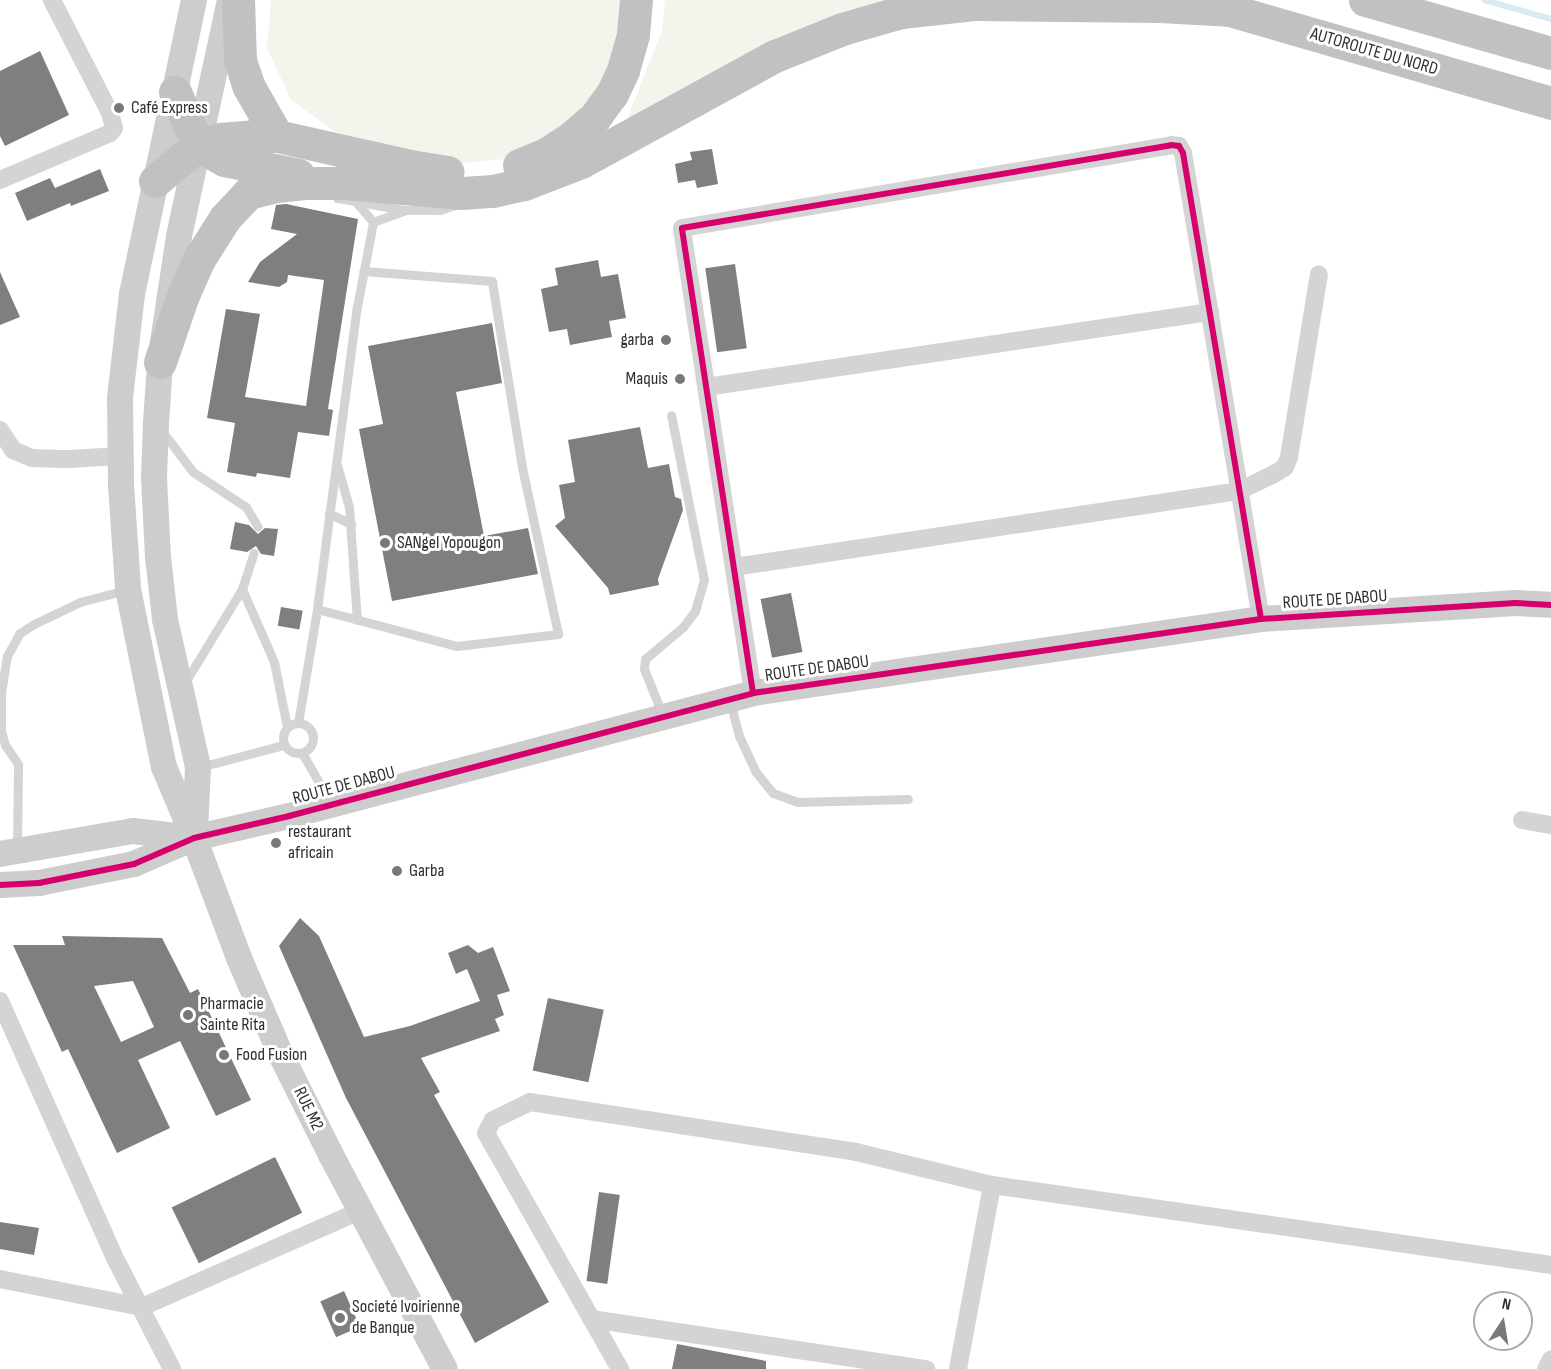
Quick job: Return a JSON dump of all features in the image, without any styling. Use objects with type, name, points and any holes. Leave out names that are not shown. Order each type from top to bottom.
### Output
[{"type":"highway","points":[[238,0],[240,60],[249,87],[277,136]]},
{"type":"highway","points":[[155,181],[198,146],[221,139],[277,136],[410,166],[451,172],[480,174],[510,168],[546,154],[572,137],[595,117],[623,70],[633,34],[636,0]]},
{"type":"highway","name":"AUTOROUTE DU NORD","points":[[1196,0],[1551,104]]},
{"type":"highway","points":[[1365,0],[1551,53]]},
{"type":"highway","points":[[160,362],[199,259],[225,218],[248,193],[276,186],[350,192],[462,193],[493,191],[524,184],[580,162],[775,56],[842,29],[901,12],[974,4],[1160,6],[1233,10]]},
{"type":"highway","points":[[175,92],[198,146],[224,160],[350,192]]},
{"type":"main road","name":"RUE M2","points":[[194,0],[132,294],[120,398],[120,456],[128,589],[164,767],[195,838],[248,980],[281,1055],[360,1211],[445,1369]]},
{"type":"main road","points":[[195,838],[198,767],[179,692],[165,619],[158,556],[154,480],[156,423],[160,362],[179,236],[230,0]]},
{"type":"main road","name":"ROUTE DE DABOU","points":[[0,885],[39,883],[134,864],[195,838],[332,805],[741,696],[1261,619],[1515,603],[1551,605]]},
{"type":"main road","name":"ROUTE DE DABOU","points":[[8,853],[133,831],[195,838]]},
{"type":"street","points":[[0,180],[110,133],[114,128],[110,113],[52,0]]},
{"type":"street","points":[[741,696],[734,567],[681,232],[686,225],[1171,145],[1179,146],[1183,153],[1261,619]]},
{"type":"street","points":[[734,567],[1239,491],[1284,467],[1289,457],[1319,274]]},
{"type":"street","points":[[706,387],[1210,312]]},
{"type":"street","points":[[0,430],[13,450],[32,458],[69,459],[120,456]]},
{"type":"street","points":[[1522,820],[1551,825]]},
{"type":"street","points":[[0,1001],[117,1262],[172,1369]]},
{"type":"street","points":[[620,1369],[486,1133],[493,1120],[530,1102],[856,1152],[992,1185],[1551,1265]]},
{"type":"street","points":[[958,1369],[992,1185]]},
{"type":"street","points":[[0,1279],[142,1307],[360,1211]]},
{"type":"street","points":[[591,1319],[926,1369]]},
{"type":"street","points":[[1546,1369],[1551,1359]]},
{"type":"lane","points":[[350,192],[406,210],[440,210],[493,191]]},
{"type":"lane","points":[[298,723],[317,609],[363,271],[373,222],[350,192]]},
{"type":"lane","points":[[373,222],[406,210]]},
{"type":"lane","points":[[317,609],[457,646],[558,634],[522,467],[492,281],[363,271]]},
{"type":"lane","points":[[664,718],[644,669],[645,659],[683,627],[695,611],[704,580],[672,415]]},
{"type":"lane","points":[[156,423],[193,472],[246,507],[258,527]]},
{"type":"lane","points":[[336,461],[350,507],[357,620]]},
{"type":"lane","points":[[329,513],[351,524]]},
{"type":"lane","points":[[179,692],[243,589],[254,553]]},
{"type":"lane","points":[[8,853],[18,764],[13,752],[5,745],[0,731],[1,693],[7,656],[20,633],[80,602],[128,589]]},
{"type":"lane","points":[[243,589],[274,662],[287,728]]},
{"type":"lane","points":[[741,696],[739,736],[755,771],[773,793],[798,802],[908,799]]},
{"type":"lane","points":[[298,723],[309,728],[312,733],[312,745],[302,753],[288,751],[284,745],[283,733],[287,728],[298,723]]},
{"type":"lane","points":[[198,767],[284,745]]},
{"type":"lane","points":[[302,753],[332,805]]},
{"type":"shaded area","points":[[271,0],[629,0],[625,37],[584,115],[505,159],[455,164],[382,147],[334,131],[291,100],[267,48]]},
{"type":"shaded area","points":[[665,0],[893,0],[625,125],[662,30]]},
{"type":"building","points":[[40,51],[69,115],[5,146],[0,136],[0,71]]},
{"type":"building","points":[[712,149],[718,184],[697,188],[695,180],[678,183],[675,164],[692,160],[690,152]]},
{"type":"building","points":[[100,169],[109,191],[71,206],[70,203],[27,221],[15,193],[50,178],[55,188]]},
{"type":"building","points":[[286,204],[358,219],[328,409],[333,410],[329,436],[298,432],[290,478],[257,473],[256,477],[227,472],[235,423],[207,418],[226,309],[260,314],[245,397],[306,406],[324,280],[288,275],[287,282],[279,287],[248,282],[260,262],[297,234],[271,229],[276,205]]},
{"type":"building","points":[[598,260],[601,277],[618,274],[626,318],[609,321],[612,337],[570,345],[567,329],[549,332],[541,289],[558,285],[555,268]]},
{"type":"building","points":[[735,264],[747,348],[717,352],[705,268]]},
{"type":"building","points":[[0,272],[20,317],[0,325]]},
{"type":"building","points":[[492,323],[502,383],[456,392],[484,536],[528,528],[538,574],[392,601],[359,429],[383,424],[368,346]]},
{"type":"building","points":[[640,427],[648,468],[669,464],[675,497],[681,499],[683,510],[658,579],[659,585],[610,595],[608,588],[555,526],[565,518],[559,485],[575,482],[568,440]]},
{"type":"building","points":[[235,522],[249,525],[258,534],[265,528],[278,529],[274,556],[261,554],[256,546],[247,552],[230,549]]},
{"type":"building","points":[[791,593],[802,652],[772,658],[761,599]]},
{"type":"building","points":[[281,607],[303,611],[299,630],[278,626]]},
{"type":"building","points":[[300,918],[319,936],[364,1037],[410,1026],[480,1001],[467,969],[456,974],[448,953],[468,945],[478,953],[493,947],[510,991],[497,995],[504,1015],[495,1019],[500,1031],[421,1058],[440,1092],[434,1095],[549,1302],[475,1343],[346,1098],[279,946]]},
{"type":"building","points":[[62,936],[162,938],[190,993],[198,989],[251,1100],[216,1116],[180,1041],[138,1060],[170,1128],[117,1153],[68,1049],[62,1052],[13,945],[65,945]],"holes":[[[133,981],[154,1027],[121,1042],[94,986]]]},
{"type":"building","points":[[548,998],[604,1010],[588,1082],[533,1070]]},
{"type":"building","points":[[275,1157],[302,1213],[199,1263],[172,1207]]},
{"type":"building","points":[[599,1192],[620,1195],[607,1284],[586,1281]]},
{"type":"building","points":[[0,1222],[39,1228],[34,1255],[0,1249]]},
{"type":"building","points":[[344,1291],[360,1327],[336,1337],[320,1302]]},
{"type":"building","points":[[677,1344],[766,1361],[766,1369],[672,1369]]},
{"type":"waterway","points":[[1484,0],[1551,19]]},
{"type":"cycle path","points":[[753,693],[682,228],[1171,145],[1179,146],[1183,153],[1261,619]]},
{"type":"cycle path","points":[[0,885],[39,883],[134,864],[194,838],[289,816],[753,693],[1261,619],[1515,603],[1551,605]]},
{"type":"place","name":"Café Express","points":[[119,108]]},
{"type":"place","name":"garba","points":[[666,340]]},
{"type":"place","name":"Maquis","points":[[680,379]]},
{"type":"place","name":"SANgel Yopougon","points":[[385,543]]},
{"type":"place","name":"restaurant africain","points":[[276,843]]},
{"type":"place","name":"Garba","points":[[397,871]]},
{"type":"place","name":"Pharmacie Sainte Rita","points":[[188,1015]]},
{"type":"place","name":"Food Fusion","points":[[224,1055]]},
{"type":"place","name":"Societé Ivoirienne de Banque","points":[[340,1318]]}]
